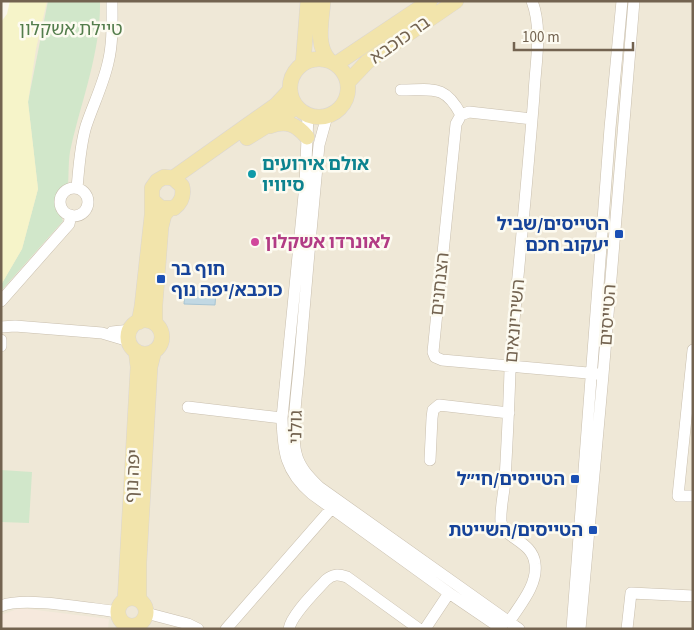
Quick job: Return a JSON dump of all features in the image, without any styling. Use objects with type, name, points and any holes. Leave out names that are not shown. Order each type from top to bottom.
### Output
[{"type":"main road","points":[[303,64],[308,1]]},
{"type":"main road","points":[[323,1],[320,46],[324,55],[332,62],[345,74],[348,82],[348,95],[335,113],[327,116],[317,117],[302,111],[293,101],[290,90],[292,77],[303,64],[315,59],[332,62]]},
{"type":"main road","name":"בר כוכבא","points":[[332,62],[430,1]]},
{"type":"main road","name":"בר כוכבא","points":[[348,82],[368,62],[456,1]]},
{"type":"main road","points":[[173,178],[276,105],[290,90]]},
{"type":"main road","points":[[155,324],[160,232],[164,215],[169,209],[178,205],[183,191],[198,171],[257,132],[302,111]]},
{"type":"main road","points":[[257,132],[280,122],[285,122],[297,127],[307,137]]},
{"type":"main road","points":[[169,209],[158,206],[152,200],[152,188],[157,181],[164,177],[173,178],[182,186],[183,191]]},
{"type":"main road","name":"יפה נוף","points":[[131,616],[138,367],[134,336],[142,306],[152,200]]},
{"type":"main road","points":[[150,321],[155,324],[160,330],[162,337],[160,345],[154,351],[145,354],[134,336],[150,321]]},
{"type":"main road","name":"יפה נוף","points":[[131,616],[139,562],[150,367],[154,351]]},
{"type":"street","name":"השיריונאים","points":[[506,625],[528,591],[536,565],[531,552],[523,543],[507,532],[502,526],[501,520],[509,413],[510,366],[532,119],[538,20],[532,1]]},
{"type":"street","name":"הטייסים","points":[[580,629],[598,374],[610,128],[622,1]]},
{"type":"street","name":"הטייסים","points":[[572,629],[634,1]]},
{"type":"street","points":[[77,188],[84,136],[92,106],[108,63],[111,42],[112,2]]},
{"type":"street","points":[[401,90],[434,90],[446,93],[455,103],[461,115],[469,112],[532,119]]},
{"type":"street","name":"גולני","points":[[302,111],[307,137],[305,185],[282,418],[283,445],[286,459],[292,472],[304,487],[331,509],[449,592],[506,625],[519,629]]},
{"type":"street","name":"הצנחנים","points":[[461,115],[456,124],[433,352],[435,357],[442,360],[598,374]]},
{"type":"street","name":"גולני","points":[[327,116],[319,145],[297,396],[294,439],[300,464],[319,487],[506,625]]},
{"type":"street","points":[[72,187],[77,188],[85,192],[88,201],[87,206],[82,213],[71,215],[64,212],[61,208],[60,200],[64,191],[72,187]]},
{"type":"street","points":[[1,300],[69,224],[71,215]]},
{"type":"street","points":[[1,328],[15,326],[134,336]]},
{"type":"street","points":[[1,340],[1,346]]},
{"type":"street","points":[[693,350],[691,389],[678,496],[693,496]]},
{"type":"street","points":[[430,460],[433,410],[439,405],[509,413]]},
{"type":"street","points":[[188,407],[282,418]]},
{"type":"street","points":[[226,629],[331,509]]},
{"type":"street","points":[[289,629],[294,617],[326,580],[331,576],[339,574],[347,577],[419,629]]},
{"type":"street","points":[[425,629],[449,592]]},
{"type":"street","points":[[627,629],[630,593],[693,596]]},
{"type":"street","points":[[1,606],[12,602],[30,602],[188,624],[198,629]]},
{"type":"shaded area","points":[[43,1],[693,1],[693,629],[1,629],[1,275],[23,117]]},
{"type":"shaded area","points":[[20,608],[109,619],[108,629],[1,629],[1,615]]},
{"type":"green space","name":"טיילת אשקלון","points":[[48,1],[100,1],[94,57],[70,152],[68,186],[59,193],[57,201],[63,221],[1,291],[1,285],[22,249],[38,189],[28,102]]},
{"type":"green space","points":[[1,470],[32,472],[29,523],[1,522]]},
{"type":"sand","points":[[10,1],[47,1],[36,49],[28,102],[38,189],[22,249],[1,285],[1,22],[7,14]]},
{"type":"water","points":[[185,290],[216,292],[215,305],[184,304]]},
{"type":"place","name":"אולם אירועים סיוויו","points":[[252,174]]},
{"type":"place","name":"הטייסים/שביל יעקוב חכם","points":[[619,234]]},
{"type":"place","name":"לאונרדו אשקלון","points":[[255,242]]},
{"type":"place","name":"חוף בר כוכבא/יפה נוף","points":[[161,279]]},
{"type":"place","name":"הטייסים/חי״ל","points":[[575,479]]},
{"type":"place","name":"הטייסים/השייטת","points":[[593,530]]}]
